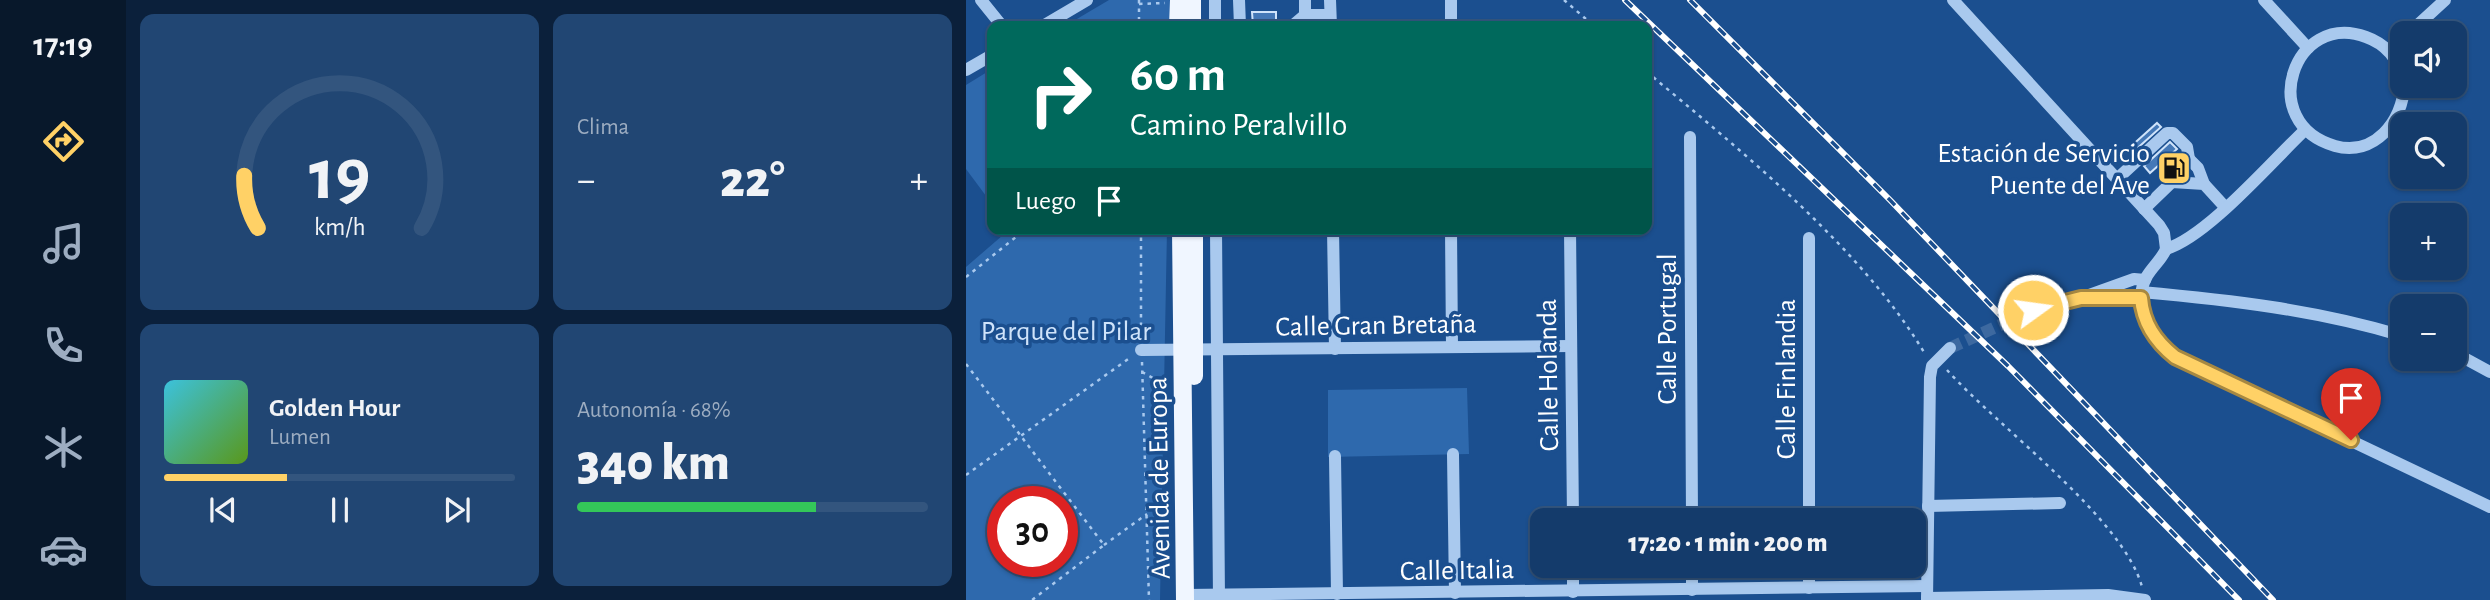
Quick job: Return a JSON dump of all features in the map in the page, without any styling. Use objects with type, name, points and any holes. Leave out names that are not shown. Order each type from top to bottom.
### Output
[{"type":"main road","points":[[1179,21],[1183,1]]},
{"type":"main road","points":[[1183,1],[1190,21]]},
{"type":"main road","name":"Avenida de Europa","points":[[1181,235],[1189,351],[1183,381],[1191,598]]},
{"type":"main road","name":"Avenida de Europa","points":[[1191,598],[1189,351],[1194,235]]},
{"type":"street","points":[[981,0],[998,21]]},
{"type":"street","points":[[1051,21],[1087,0]]},
{"type":"street","points":[[1215,0],[1215,21]]},
{"type":"street","points":[[1239,0],[1240,21]]},
{"type":"street","points":[[1305,0],[1305,20],[1330,20],[1330,0]]},
{"type":"street","points":[[1451,0],[1451,21]]},
{"type":"street","points":[[1953,0],[2164,233],[2166,249],[2143,290],[2142,309],[2152,334],[2175,357],[2490,507]]},
{"type":"street","points":[[2264,0],[2308,48]]},
{"type":"street","points":[[2422,21],[2445,0]]},
{"type":"street","points":[[2389,51],[2375,40],[2358,34],[2341,33],[2323,38],[2308,48],[2294,71],[2290,97],[2295,115],[2305,130],[2321,142],[2340,147],[2360,146],[2379,138],[2393,124],[2402,107],[2403,98]]},
{"type":"street","points":[[966,70],[987,58]]},
{"type":"street","points":[[2166,249],[2184,242],[2225,207],[2305,130]]},
{"type":"street","points":[[2117,179],[2167,133],[2173,133],[2187,147],[2189,159],[2198,168],[2204,184],[2225,207]]},
{"type":"street","name":"Calle Portugal","points":[[1690,137],[1692,508]]},
{"type":"street","points":[[2172,182],[2164,172],[2178,159],[2189,159]]},
{"type":"street","points":[[2144,209],[2172,182],[2204,184]]},
{"type":"street","points":[[1216,235],[1219,598]]},
{"type":"street","points":[[1333,235],[1335,349]]},
{"type":"street","points":[[1451,235],[1451,348]]},
{"type":"street","name":"Calle Holanda","points":[[1570,235],[1573,508]]},
{"type":"street","name":"Calle Finlandia","points":[[1809,238],[1809,508]]},
{"type":"street","points":[[2033,310],[2081,298],[2134,279],[2143,290]]},
{"type":"street","points":[[2081,298],[2143,290],[2249,302],[2347,319],[2390,332]]},
{"type":"street","name":"Calle Gran Bretaña","points":[[1141,350],[1571,346]]},
{"type":"street","points":[[1927,595],[1933,368],[1950,348]]},
{"type":"street","points":[[2467,360],[2490,372]]},
{"type":"street","points":[[1453,454],[1455,593]]},
{"type":"street","points":[[1335,456],[1337,594]]},
{"type":"street","points":[[1928,506],[2060,503]]},
{"type":"street","points":[[1573,578],[1573,592]]},
{"type":"street","points":[[1692,578],[1692,590]]},
{"type":"street","points":[[1809,578],[1809,588]]},
{"type":"street","name":"Calle Italia","points":[[1191,598],[1573,592],[1633,596],[1692,590],[1809,588],[1927,595],[2144,595]]},
{"type":"path","points":[[1564,0],[1588,21]]},
{"type":"path","points":[[1139,21],[1139,2],[1183,1]]},
{"type":"path","points":[[1652,76],[1743,153],[1839,246],[1910,327],[1933,368],[2116,537],[2138,571],[2144,595]]},
{"type":"path","points":[[966,276],[1019,235]]},
{"type":"path","points":[[1141,235],[1141,350],[1149,600]]},
{"type":"path","points":[[966,475],[1141,350]]},
{"type":"path","points":[[966,364],[1104,545]]},
{"type":"path","points":[[1142,372],[1160,382],[1183,381]]},
{"type":"path","points":[[1032,600],[1147,514]]},
{"type":"green space","points":[[1109,0],[1172,0],[1171,21],[1073,21]]},
{"type":"green space","points":[[987,72],[987,197],[966,169],[966,85]]},
{"type":"green space","name":"Parque del Pilar","points":[[1003,235],[1167,235],[1160,600],[966,600],[966,267]]},
{"type":"green space","points":[[1467,388],[1469,454],[1328,457],[1328,390]]},
{"type":"building","points":[[1252,12],[1276,12],[1276,21],[1253,21]]},
{"type":"building","points":[[2157,123],[2161,127],[2132,153],[2128,149]]},
{"type":"building","points":[[2170,142],[2177,149],[2150,173],[2144,166]]},
{"type":"tunnel","points":[[1950,348],[2033,310]]},
{"type":"railway","points":[[1625,0],[1647,21]]},
{"type":"railway","points":[[1690,0],[1890,200],[2273,600]]},
{"type":"railway","points":[[1652,26],[2008,366],[2239,600]]},
{"type":"place","name":"Estación de Servicio Puente del Ave","points":[[2174,168]]},
{"type":"route","points":[[2033,310],[2081,298],[2141,298],[2142,309],[2152,334],[2175,357],[2351,440]]}]
